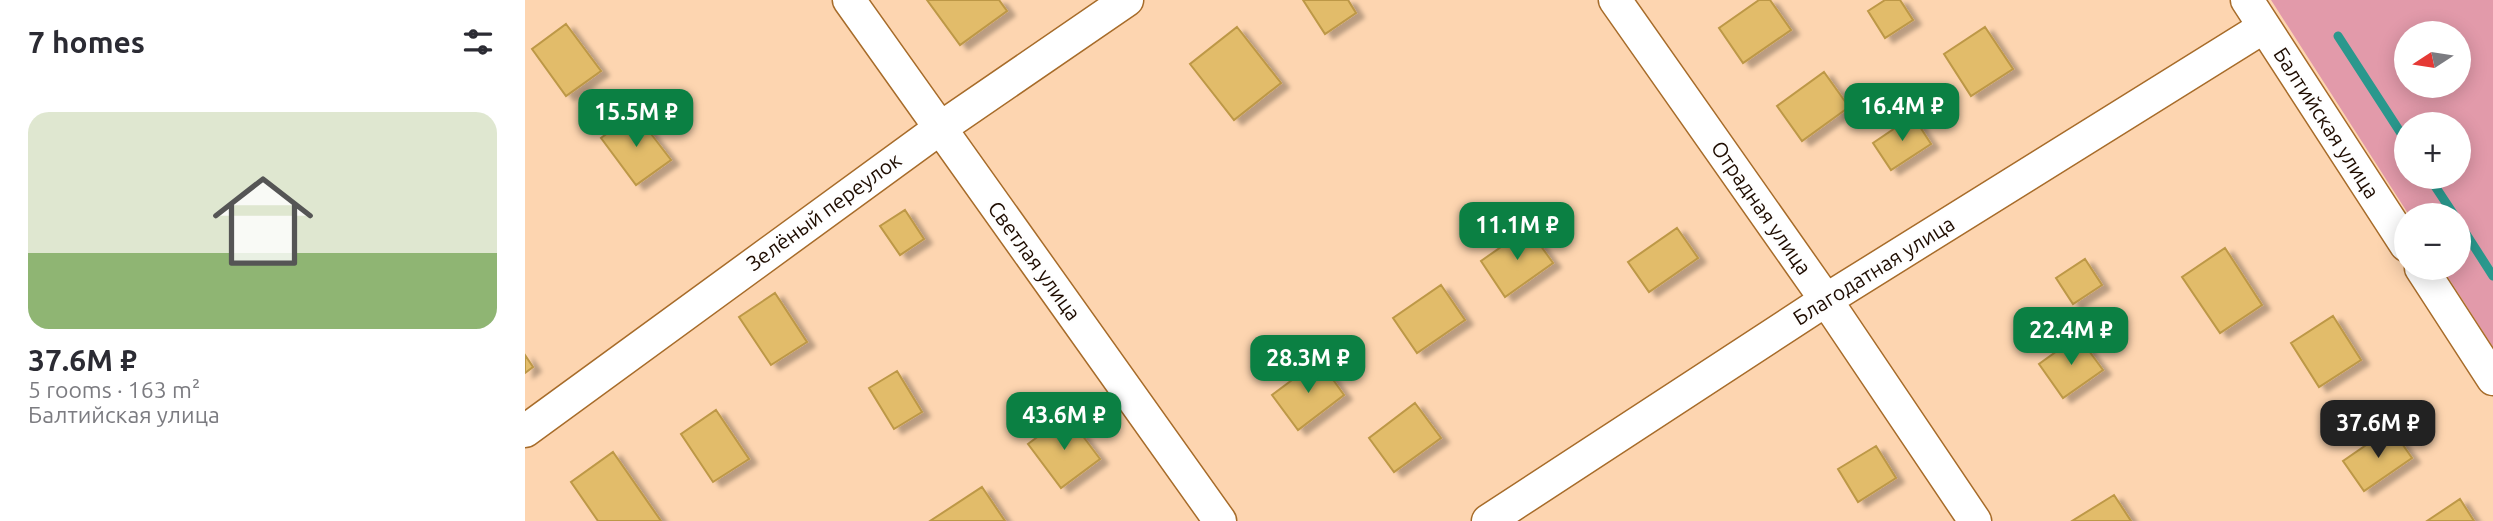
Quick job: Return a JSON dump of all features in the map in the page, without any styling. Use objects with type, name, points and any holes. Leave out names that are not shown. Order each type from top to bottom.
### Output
[{"type":"street","name":"Светлая улица","points":[[849,0],[1220,521]]},
{"type":"street","name":"Зелёный переулок","points":[[525,431],[939,128],[1127,0]]},
{"type":"street","name":"Отрадная улица","points":[[1615,0],[1826,300],[1975,521]]},
{"type":"street","name":"Балтийская улица","points":[[2247,0],[2394,227]]},
{"type":"street","name":"Благодатная улица","points":[[1488,521],[1826,300],[2264,27]]},
{"type":"street","points":[[2429,280],[2493,379]]},
{"type":"shaded area","points":[[2271,0],[2493,0],[2493,347],[2450,280],[2471,280],[2471,203],[2401,203]]},
{"type":"building","points":[[927,0],[999,0],[1007,11],[960,45]]},
{"type":"building","points":[[1303,0],[1348,0],[1356,13],[1325,34]]},
{"type":"building","points":[[1759,0],[1770,0],[1791,30],[1743,63],[1719,28]]},
{"type":"building","points":[[1885,0],[1900,0],[1913,20],[1885,38],[1868,11]]},
{"type":"building","points":[[566,24],[601,71],[566,96],[532,49]]},
{"type":"building","points":[[1237,27],[1281,83],[1234,120],[1190,64]]},
{"type":"building","points":[[1985,27],[2013,69],[1971,96],[1944,54]]},
{"type":"building","points":[[1824,72],[1849,107],[1802,141],[1777,106]]},
{"type":"building","points":[[635,113],[671,160],[636,185],[601,138]]},
{"type":"building","points":[[1913,116],[1931,144],[1891,170],[1873,143]]},
{"type":"building","points":[[905,210],[924,239],[900,255],[880,226]]},
{"type":"building","points":[[1528,228],[1553,263],[1505,297],[1481,261]]},
{"type":"building","points":[[1677,228],[1698,258],[1649,292],[1628,262]]},
{"type":"building","points":[[2225,248],[2262,305],[2220,333],[2182,277]]},
{"type":"building","points":[[2085,259],[2102,285],[2073,304],[2056,278]]},
{"type":"building","points":[[1441,285],[1465,320],[1417,353],[1393,318]]},
{"type":"building","points":[[775,293],[807,342],[771,365],[739,317]]},
{"type":"building","points":[[2333,316],[2361,360],[2319,387],[2291,343]]},
{"type":"building","points":[[2078,336],[2103,370],[2063,398],[2039,364]]},
{"type":"building","points":[[525,355],[533,367],[525,373]]},
{"type":"building","points":[[1319,360],[1344,395],[1298,430],[1272,395]]},
{"type":"building","points":[[897,371],[922,412],[894,429],[869,388]]},
{"type":"building","points":[[1415,403],[1441,438],[1394,472],[1369,438]]},
{"type":"building","points":[[716,410],[749,459],[713,482],[681,434]]},
{"type":"building","points":[[1067,415],[1100,459],[1061,488],[1028,444]]},
{"type":"building","points":[[2391,428],[2412,458],[2364,491],[2343,461]]},
{"type":"building","points":[[1876,446],[1896,478],[1858,502],[1838,469]]},
{"type":"building","points":[[613,452],[661,521],[598,521],[571,482]]},
{"type":"building","points":[[982,487],[1005,521],[930,521]]},
{"type":"building","points":[[2114,495],[2131,521],[2072,521]]},
{"type":"building","points":[[2460,499],[2474,521],[2427,521]]},
{"type":"waterway","points":[[2338,36],[2394,122]]},
{"type":"waterway","points":[[2437,189],[2446,203]]},
{"type":"waterway","points":[[2471,242],[2493,276]]}]
